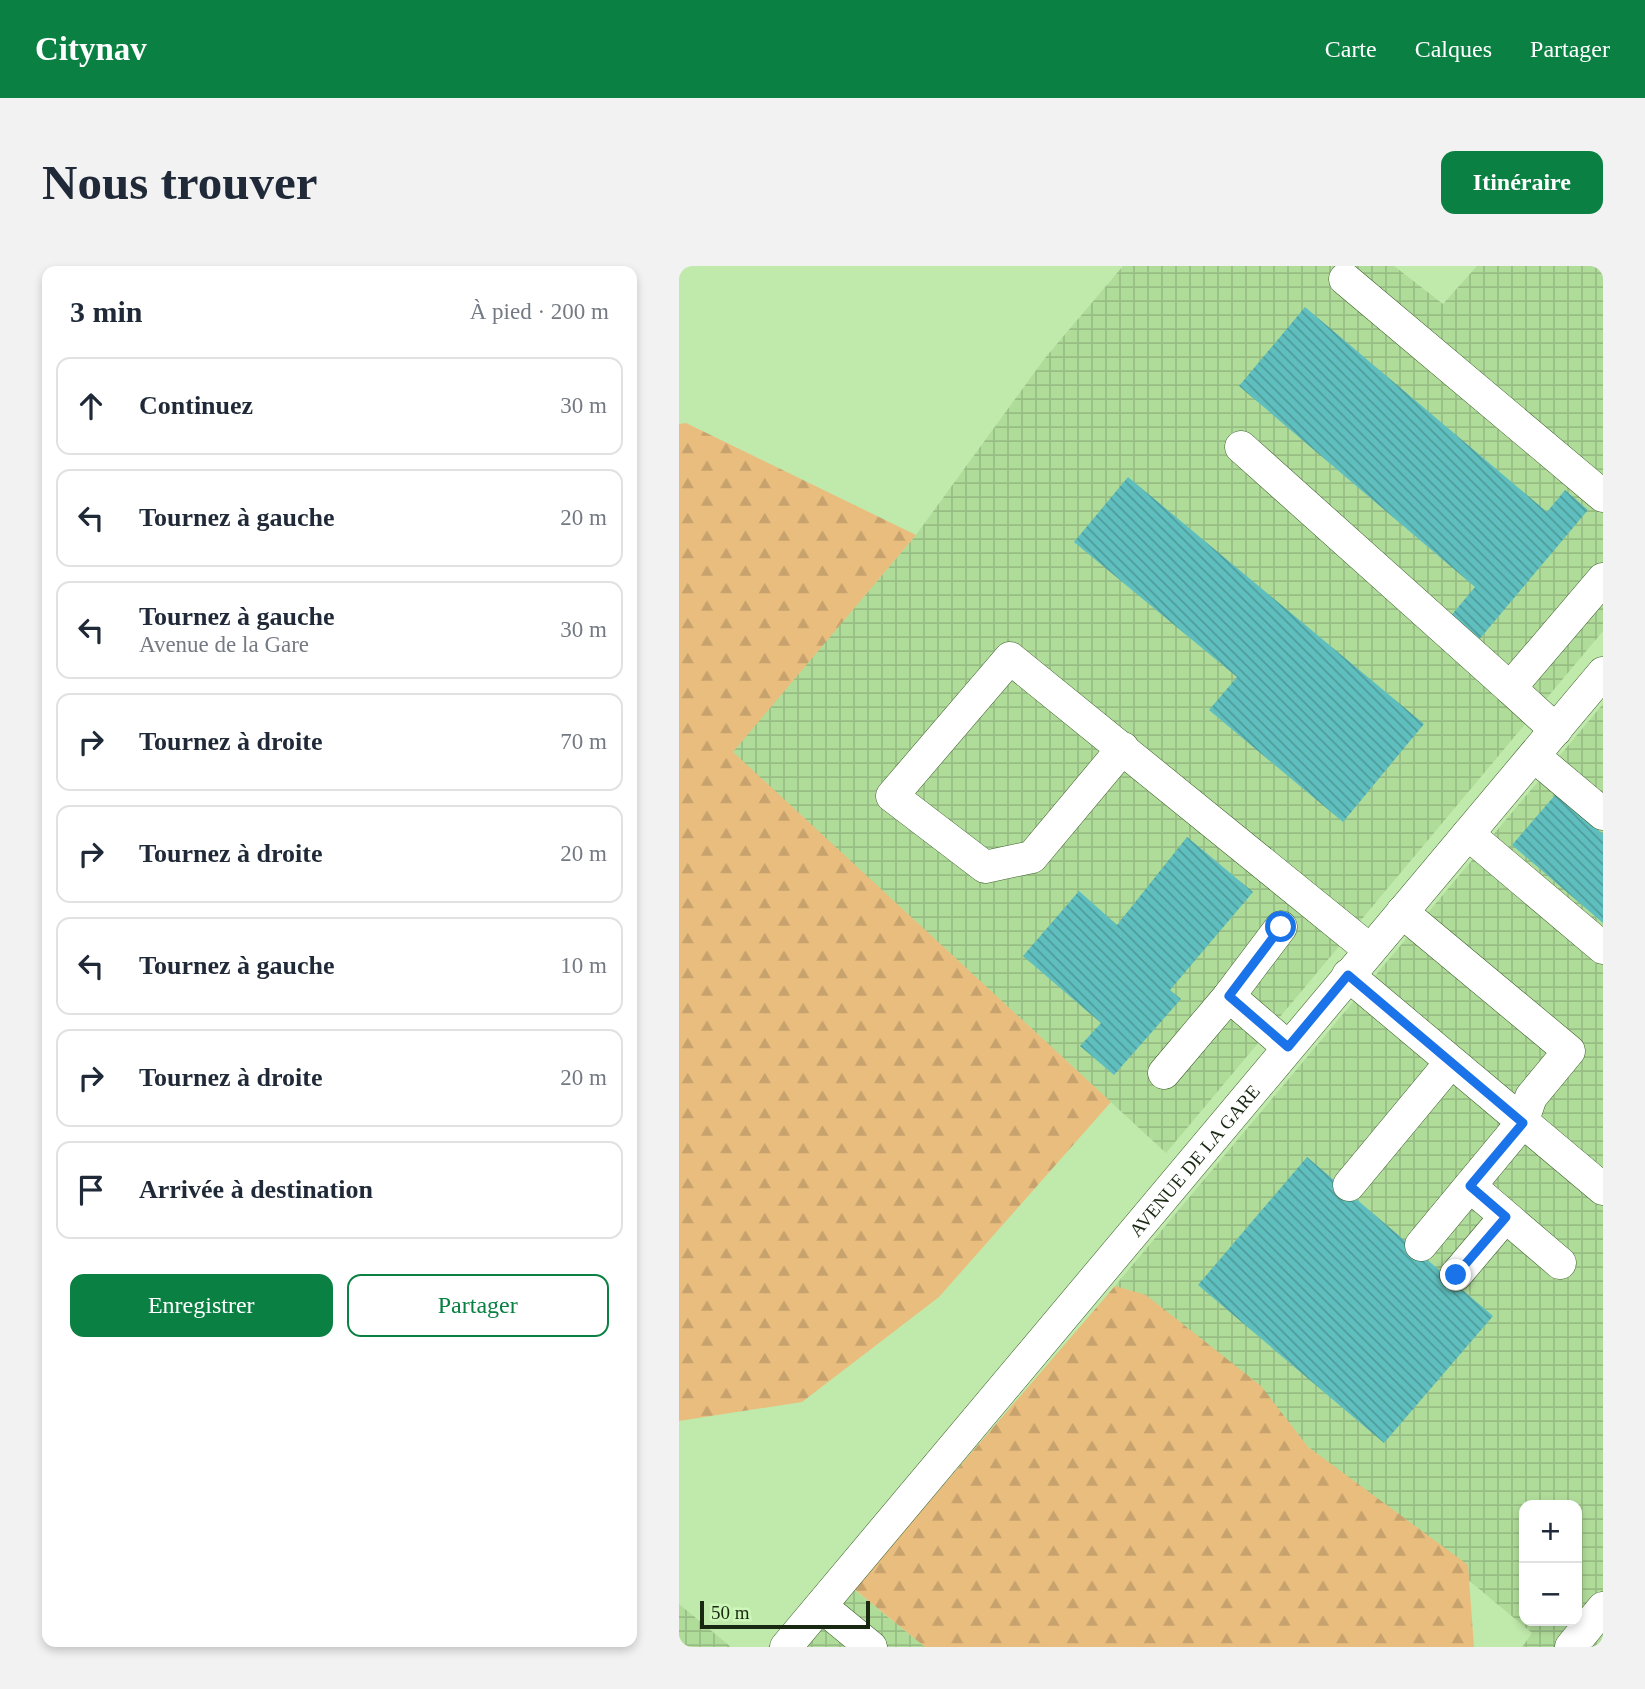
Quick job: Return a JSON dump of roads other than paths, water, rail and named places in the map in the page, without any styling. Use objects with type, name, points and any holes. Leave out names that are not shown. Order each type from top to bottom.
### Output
[{"type":"street","points":[[1345,279],[1603,496]]},
{"type":"street","points":[[1241,447],[1556,730]]},
{"type":"street","points":[[1510,688],[1603,579]]},
{"type":"street","points":[[1123,748],[1032,857],[997,865],[985,867],[892,796],[1010,658],[1123,748],[1370,950]]},
{"type":"street","name":"AVENUE DE LA GARE","points":[[786,1647],[1603,674]]},
{"type":"street","points":[[1534,756],[1603,814]]},
{"type":"street","points":[[1468,834],[1603,948]]},
{"type":"street","points":[[1402,912],[1569,1051],[1531,1097],[1523,1123],[1421,1245]]},
{"type":"street","points":[[1164,1073],[1229,996],[1281,927]]},
{"type":"street","points":[[1348,975],[1603,1189]]},
{"type":"street","points":[[1229,996],[1288,1047]]},
{"type":"street","points":[[1349,1185],[1451,1062]]},
{"type":"street","points":[[1470,1186],[1560,1264]]},
{"type":"street","points":[[1456,1275],[1506,1217]]},
{"type":"street","points":[[821,1606],[871,1647]]},
{"type":"street","points":[[1582,1643],[1603,1608]]}]
